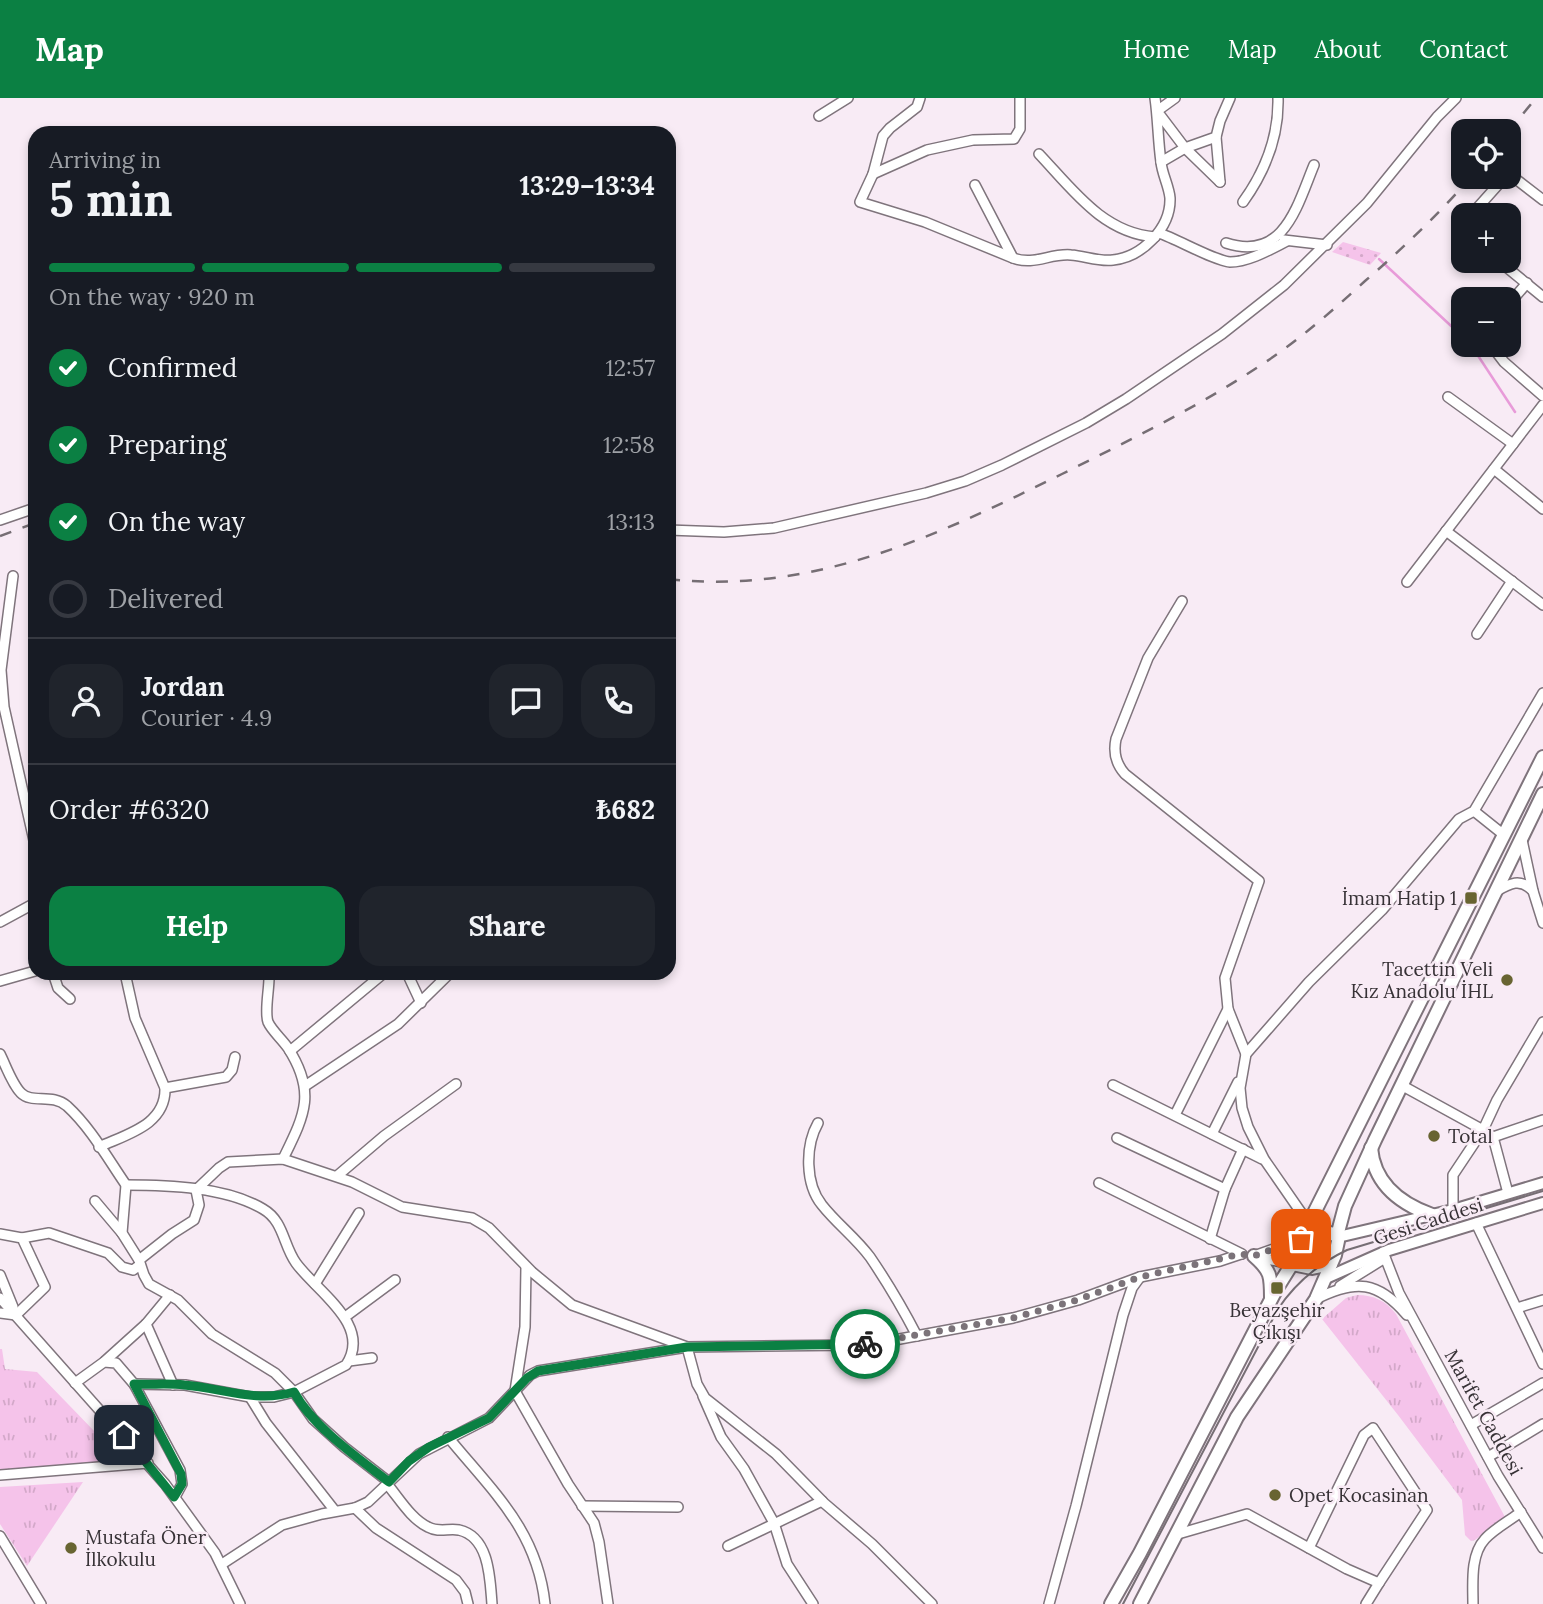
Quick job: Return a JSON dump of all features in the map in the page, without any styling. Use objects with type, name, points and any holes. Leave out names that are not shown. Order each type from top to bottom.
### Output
[{"type":"highway","points":[[1111,1604],[1292,1264],[1301,1239],[1543,757]]},
{"type":"highway","points":[[1140,1604],[1237,1418],[1316,1299],[1331,1264],[1345,1206],[1371,1148],[1543,794]]},
{"type":"highway","points":[[1371,1148],[1375,1168],[1386,1187],[1406,1203],[1432,1215]]},
{"type":"highway","points":[[1301,1239],[1323,1232],[1338,1234]]},
{"type":"highway","points":[[1248,1255],[1267,1267],[1270,1274],[1271,1300]]},
{"type":"highway","points":[[1292,1264],[1312,1268],[1331,1264]]},
{"type":"main road","name":"Gesi Caddesi","points":[[1338,1234],[1453,1210],[1543,1183]]},
{"type":"main road","name":"Gesi Caddesi","points":[[1326,1278],[1476,1223],[1543,1203]]},
{"type":"street","points":[[819,116],[848,98]]},
{"type":"street","points":[[920,98],[918,107],[883,136],[873,174],[860,202],[941,228],[1013,258],[1033,262],[1068,254],[1106,261],[1116,260],[1132,254],[1157,235],[1165,222],[1170,199],[1160,162],[1155,98]]},
{"type":"street","points":[[873,174],[927,150],[973,140],[1014,139],[1020,129],[1020,98]]},
{"type":"street","points":[[1157,111],[1175,98]]},
{"type":"street","points":[[1157,111],[1185,148],[1220,182],[1216,137],[1230,98]]},
{"type":"street","points":[[1244,202],[1270,154],[1278,122],[1278,98]]},
{"type":"street","points":[[676,530],[724,532],[774,527],[926,493],[984,473],[1086,422],[1144,387],[1242,319],[1284,285],[1327,245],[1387,182],[1437,117],[1456,98]]},
{"type":"street","points":[[1160,162],[1185,148],[1216,137]]},
{"type":"street","points":[[1039,154],[1104,220],[1129,232],[1157,235],[1231,262],[1253,257],[1287,241]]},
{"type":"street","points":[[1275,239],[1291,220],[1314,165]]},
{"type":"street","points":[[975,185],[1013,258]]},
{"type":"street","points":[[1521,185],[1543,200]]},
{"type":"street","points":[[1482,203],[1494,189]]},
{"type":"street","points":[[1226,243],[1248,247],[1275,239],[1327,245]]},
{"type":"street","points":[[1514,273],[1543,297]]},
{"type":"street","points":[[1521,290],[1527,283]]},
{"type":"street","points":[[1500,357],[1543,396]]},
{"type":"street","points":[[1448,397],[1513,444]]},
{"type":"street","points":[[1407,582],[1542,407]]},
{"type":"street","points":[[1494,469],[1543,509]]},
{"type":"street","points":[[0,520],[28,510]]},
{"type":"street","points":[[1446,531],[1543,605]]},
{"type":"street","points":[[13,576],[1,670],[2,701],[28,814]]},
{"type":"street","points":[[1477,634],[1512,581]]},
{"type":"street","points":[[1182,601],[1148,658],[1116,739],[1114,753],[1125,774],[1259,881],[1225,978],[1228,1009],[1246,1054]]},
{"type":"street","points":[[1309,1224],[1264,1159],[1244,1117],[1240,1098],[1246,1054],[1301,990],[1382,910],[1459,819],[1474,811],[1543,693]]},
{"type":"street","points":[[1474,811],[1504,835]]},
{"type":"street","points":[[1521,837],[1543,923]]},
{"type":"street","points":[[1494,893],[1518,882],[1533,891]]},
{"type":"street","points":[[0,922],[28,907]]},
{"type":"street","points":[[0,981],[28,973]]},
{"type":"street","points":[[55,980],[58,988],[70,999]]},
{"type":"street","points":[[99,1147],[153,1120],[163,1105],[165,1088],[135,1018],[127,980]]},
{"type":"street","points":[[269,980],[267,1019],[290,1051],[305,1086],[304,1112],[283,1159]]},
{"type":"street","points":[[290,1051],[376,980]]},
{"type":"street","points":[[410,980],[421,1003]]},
{"type":"street","points":[[305,1086],[398,1024],[443,980]]},
{"type":"street","points":[[1175,1115],[1228,1009]]},
{"type":"street","points":[[1453,1210],[1453,1175],[1483,1130],[1497,1100],[1543,1022]]},
{"type":"street","points":[[0,1054],[22,1094],[31,1098],[47,1097],[62,1102],[83,1123],[127,1185],[122,1233]]},
{"type":"street","points":[[165,1088],[226,1077],[232,1070],[235,1057]]},
{"type":"street","points":[[1212,1134],[1241,1076]]},
{"type":"street","points":[[337,1177],[384,1136],[456,1084]]},
{"type":"street","points":[[1113,1085],[1264,1159]]},
{"type":"street","points":[[1401,1085],[1493,1136],[1508,1193]]},
{"type":"street","points":[[1493,1136],[1543,1121]]},
{"type":"street","points":[[818,1123],[813,1131],[809,1154],[815,1194],[870,1257],[917,1336]]},
{"type":"street","points":[[1116,1138],[1225,1189]]},
{"type":"street","points":[[1210,1239],[1225,1189],[1244,1149]]},
{"type":"street","points":[[196,1190],[228,1163],[283,1159],[337,1177],[402,1207],[453,1214],[478,1221],[494,1233],[526,1267],[572,1305],[687,1347]]},
{"type":"street","points":[[1099,1183],[1210,1239],[1248,1255],[1292,1264]]},
{"type":"street","points":[[127,1185],[155,1185],[233,1195],[269,1213],[280,1228],[294,1261],[345,1317],[353,1341],[346,1365],[294,1392],[274,1396],[250,1396],[173,1385],[134,1384]]},
{"type":"street","points":[[0,1234],[22,1238],[49,1233],[108,1253],[127,1270],[135,1269],[172,1234],[194,1220],[199,1209],[196,1190]]},
{"type":"street","points":[[95,1201],[122,1233],[149,1284],[178,1300],[193,1318],[212,1334],[275,1373],[294,1392],[313,1419],[388,1483],[422,1524],[439,1531],[460,1530],[473,1538],[483,1552],[490,1571],[492,1604]]},
{"type":"street","points":[[315,1284],[359,1213]]},
{"type":"street","points":[[1476,1223],[1543,1364]]},
{"type":"street","points":[[16,1315],[45,1287],[22,1238]]},
{"type":"street","points":[[222,1563],[282,1525],[355,1508],[368,1502],[419,1454],[489,1418],[530,1375],[538,1371],[687,1347],[857,1345],[917,1336],[994,1322],[1062,1305],[1140,1277],[1248,1255],[1301,1239]]},
{"type":"street","points":[[1316,1299],[1384,1255],[1399,1293],[1418,1327]]},
{"type":"street","points":[[526,1267],[525,1326],[515,1391],[594,1523],[608,1604]]},
{"type":"street","points":[[0,1275],[16,1315]]},
{"type":"street","points":[[1049,1604],[1123,1315],[1132,1288],[1140,1277]]},
{"type":"street","points":[[345,1317],[395,1280]]},
{"type":"street","points":[[1332,1290],[1356,1285],[1381,1291],[1395,1301],[1418,1327]]},
{"type":"street","points":[[75,1383],[104,1362],[146,1324],[170,1295]]},
{"type":"street","points":[[0,1298],[148,1463],[222,1563],[240,1604]]},
{"type":"street","points":[[1517,1308],[1543,1300]]},
{"type":"street","points":[[0,1313],[16,1315]]},
{"type":"street","points":[[146,1324],[173,1385]]},
{"type":"street","name":"Marifet Caddesi","points":[[1418,1327],[1488,1457],[1543,1548]]},
{"type":"street","points":[[687,1347],[697,1384],[720,1437],[744,1469],[774,1524],[787,1563],[808,1602]]},
{"type":"street","points":[[349,1361],[372,1358]]},
{"type":"street","points":[[104,1362],[116,1363],[134,1384],[181,1474],[182,1484],[174,1497]]},
{"type":"street","points":[[1471,1425],[1543,1383]]},
{"type":"street","points":[[702,1394],[776,1454],[932,1604]]},
{"type":"street","points":[[250,1396],[266,1423],[335,1511]]},
{"type":"street","points":[[1488,1457],[1543,1424]]},
{"type":"street","points":[[1309,1548],[1364,1436],[1373,1428],[1427,1510],[1366,1604]]},
{"type":"street","points":[[448,1437],[523,1531],[537,1563],[545,1604]]},
{"type":"street","points":[[0,1475],[148,1463]]},
{"type":"street","points":[[727,1546],[822,1501]]},
{"type":"street","points":[[582,1506],[678,1507]]},
{"type":"street","points":[[355,1508],[376,1528],[456,1580],[465,1592],[468,1604]]},
{"type":"street","points":[[1473,1604],[1477,1550],[1485,1539],[1521,1512]]},
{"type":"street","points":[[1178,1534],[1247,1514],[1379,1583]]},
{"type":"street","points":[[0,1536],[41,1604]]},
{"type":"green space","points":[[1343,242],[1381,253],[1370,265],[1332,252]]},
{"type":"green space","points":[[1320,1238],[1330,1238],[1334,1244],[1324,1265],[1300,1260],[1305,1246]]},
{"type":"green space","points":[[1357,1295],[1379,1300],[1396,1314],[1505,1517],[1475,1540],[1471,1541],[1465,1535],[1462,1500],[1322,1319],[1346,1298]]},
{"type":"green space","points":[[0,1349],[5,1369],[37,1372],[128,1466],[0,1475]]},
{"type":"green space","points":[[83,1482],[27,1566],[0,1524],[0,1487]]},
{"type":"green space","points":[[2,1487],[22,1487],[22,1518],[2,1518]]},
{"type":"waterway","points":[[1379,259],[1451,326]]},
{"type":"waterway","points":[[1479,357],[1515,412]]},
{"type":"tram line","points":[[1123,1604],[1278,1309],[1300,1282],[1327,1261],[1347,1250],[1543,1191]]},
{"type":"railway","points":[[1519,119],[1536,98]]},
{"type":"railway","points":[[676,579],[721,582],[773,578],[872,556],[968,519],[1087,462],[1162,424],[1258,367],[1286,347],[1393,256],[1460,189]]},
{"type":"railway","points":[[0,536],[28,526]]},
{"type":"way so far","points":[[865,1344],[1013,1318],[1062,1305],[1128,1280],[1220,1261],[1241,1254],[1254,1256],[1301,1239]]},
{"type":"place","name":"İmam Hatip 1","points":[[1471,898]]},
{"type":"place","name":"Tacettin Veli Kız Anadolu İHL","points":[[1507,980]]},
{"type":"place","name":"Total","points":[[1434,1136]]},
{"type":"place","name":"Beyazşehir Çıkışı","points":[[1277,1288]]},
{"type":"place","name":"Opet Kocasinan","points":[[1275,1495]]},
{"type":"place","name":"Mustafa Öner İlkokulu","points":[[71,1548]]},
{"type":"route","points":[[124,1435],[174,1497],[182,1484],[181,1474],[134,1384],[185,1385],[265,1397],[294,1392],[313,1419],[389,1482],[409,1461],[429,1447],[489,1418],[527,1378],[538,1371],[687,1347],[865,1344]]}]
